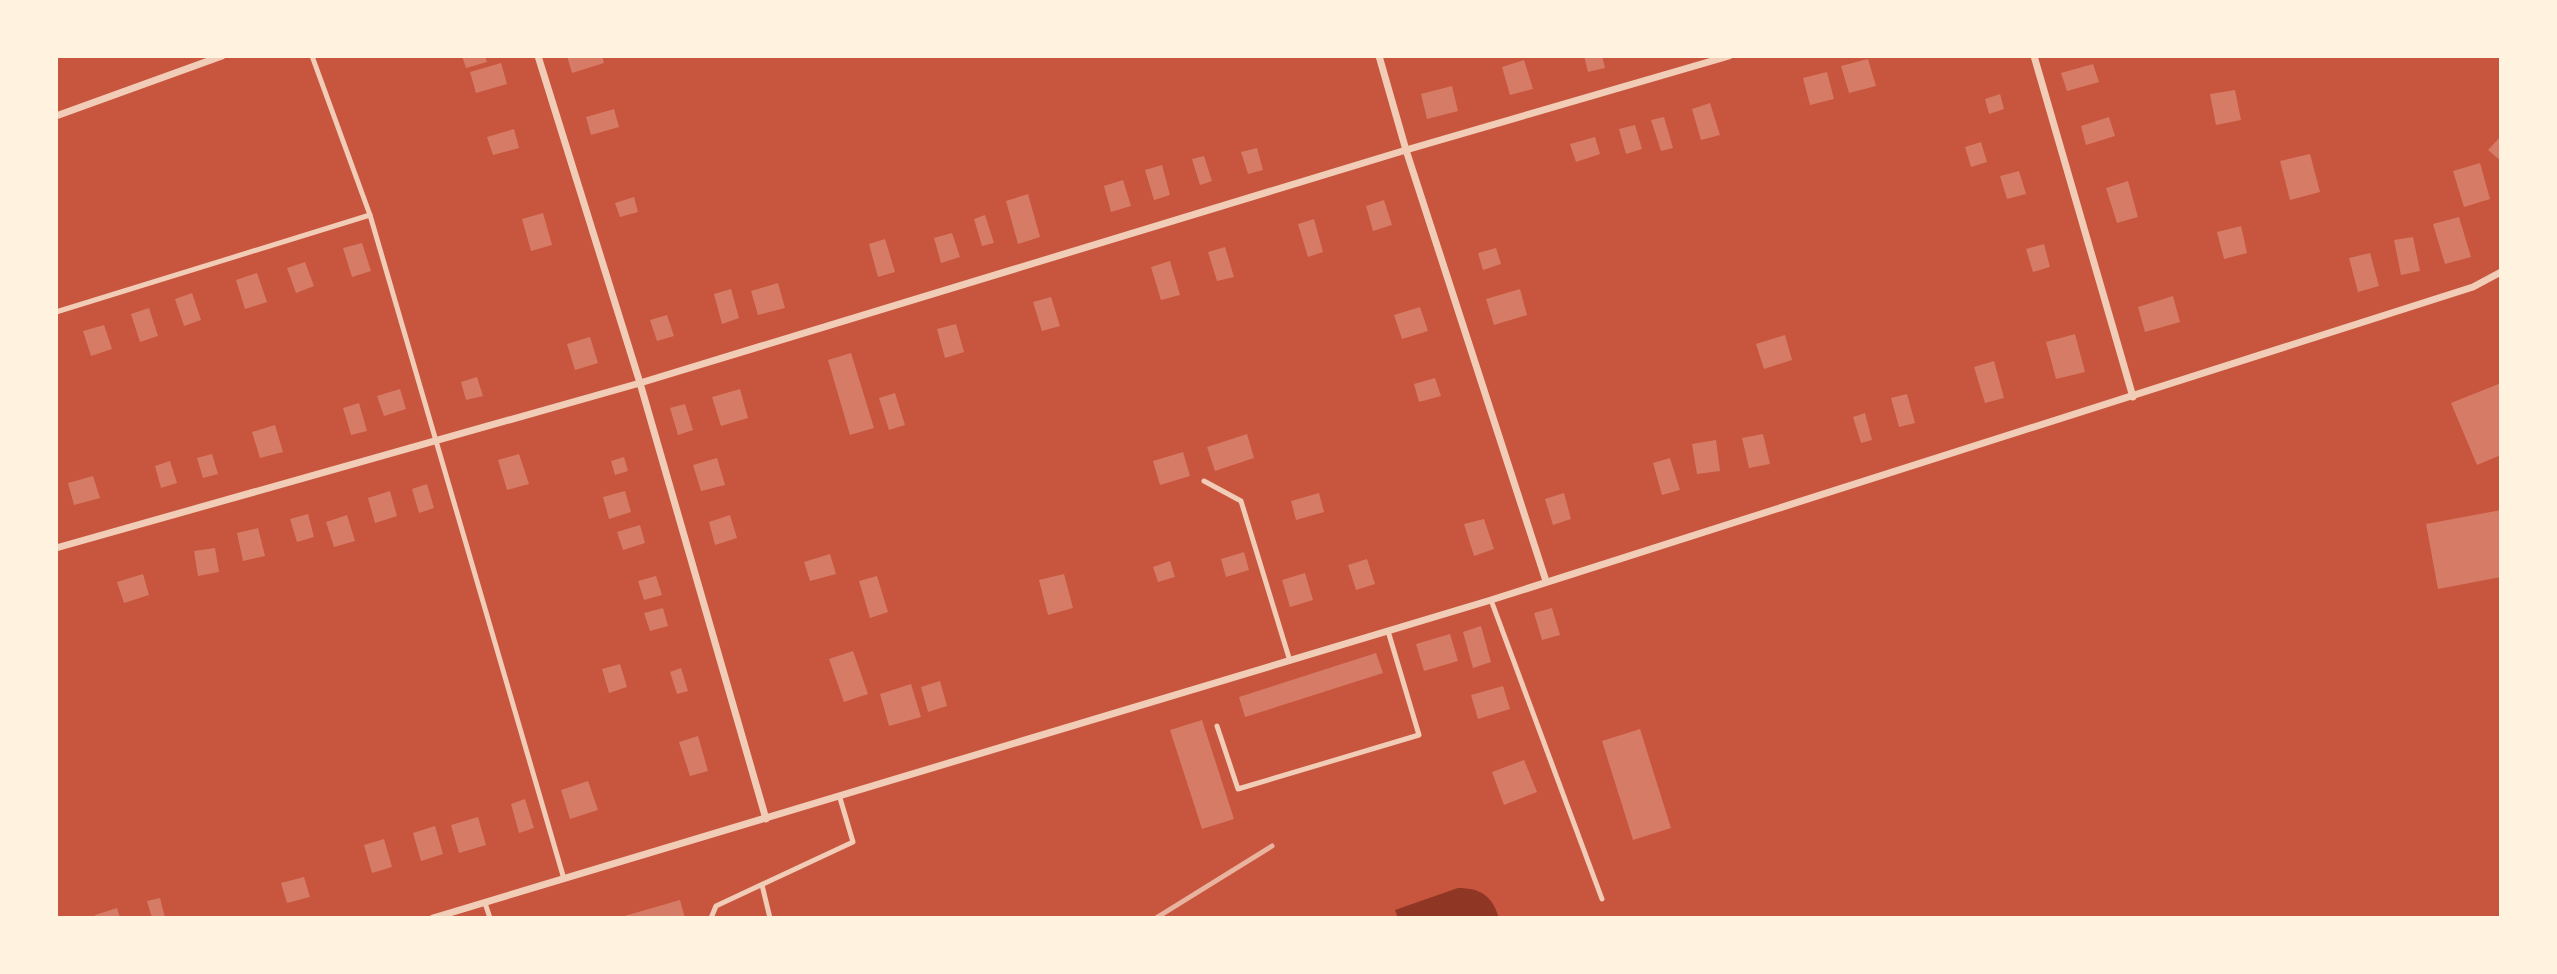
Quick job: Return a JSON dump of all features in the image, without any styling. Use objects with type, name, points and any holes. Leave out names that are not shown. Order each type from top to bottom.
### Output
[{"type":"street","points":[[56,116],[222,56]]},
{"type":"street","points":[[538,56],[640,383],[766,819]]},
{"type":"street","points":[[1379,56],[1406,150],[1546,581]]},
{"type":"street","points":[[56,548],[640,383],[1406,150],[1729,56]]},
{"type":"street","points":[[2034,56],[2133,397]]},
{"type":"street","points":[[433,918],[1491,600],[2473,287],[2501,272]]},
{"type":"lane","points":[[312,56],[370,215],[564,879]]},
{"type":"lane","points":[[56,312],[370,215]]},
{"type":"lane","points":[[1205,481],[1241,501],[1290,661]]},
{"type":"lane","points":[[1491,600],[1602,899]]},
{"type":"lane","points":[[1217,726],[1238,789],[1419,735],[1388,631]]},
{"type":"lane","points":[[711,918],[716,906],[853,842],[840,797]]},
{"type":"lane","points":[[762,885],[770,918]]},
{"type":"lane","points":[[485,903],[490,918]]},
{"type":"shaded area","points":[[1458,888],[1484,895],[1493,904],[1499,918],[1398,918],[1395,910]]},
{"type":"building","points":[[462,56],[485,56],[487,62],[466,68]]},
{"type":"building","points":[[567,56],[602,56],[604,63],[572,73]]},
{"type":"building","points":[[1584,56],[1602,56],[1605,68],[1588,72]]},
{"type":"building","points":[[1868,59],[1876,86],[1849,93],[1841,66]]},
{"type":"building","points":[[1524,60],[1533,89],[1510,95],[1502,67]]},
{"type":"building","points":[[501,63],[507,84],[476,93],[470,72]]},
{"type":"building","points":[[2093,64],[2099,82],[2067,91],[2061,73]]},
{"type":"building","points":[[1827,72],[1834,99],[1810,105],[1803,78]]},
{"type":"building","points":[[1452,86],[1458,111],[1427,119],[1421,94]]},
{"type":"building","points":[[2235,90],[2241,120],[2216,125],[2210,94]]},
{"type":"building","points":[[2000,94],[2004,109],[1989,114],[1985,99]]},
{"type":"building","points":[[1710,103],[1720,135],[1701,140],[1692,109]]},
{"type":"building","points":[[614,109],[619,127],[591,135],[586,117]]},
{"type":"building","points":[[1664,117],[1673,148],[1661,151],[1651,120]]},
{"type":"building","points":[[2109,117],[2115,136],[2086,145],[2081,126]]},
{"type":"building","points":[[1635,125],[1642,149],[1626,154],[1619,129]]},
{"type":"building","points":[[514,129],[519,148],[493,155],[487,137]]},
{"type":"building","points":[[2501,136],[2501,161],[2488,150]]},
{"type":"building","points":[[1595,137],[1600,154],[1576,162],[1570,144]]},
{"type":"building","points":[[1981,142],[1987,162],[1971,167],[1965,147]]},
{"type":"building","points":[[1257,148],[1263,170],[1248,174],[1241,152]]},
{"type":"building","points":[[2310,154],[2320,192],[2290,200],[2280,161]]},
{"type":"building","points":[[1204,156],[1212,181],[1200,185],[1192,159]]},
{"type":"building","points":[[2480,163],[2490,199],[2464,207],[2453,171]]},
{"type":"building","points":[[1162,165],[1170,195],[1154,200],[1145,170]]},
{"type":"building","points":[[2019,171],[2026,194],[2007,199],[2000,176]]},
{"type":"building","points":[[1123,180],[1131,206],[1111,212],[1104,186]]},
{"type":"building","points":[[2128,181],[2138,217],[2117,223],[2106,188]]},
{"type":"building","points":[[1028,194],[1040,237],[1018,244],[1006,201]]},
{"type":"building","points":[[634,197],[638,212],[620,217],[615,203]]},
{"type":"building","points":[[1384,200],[1392,225],[1373,231],[1366,206]]},
{"type":"building","points":[[543,213],[552,245],[531,251],[522,219]]},
{"type":"building","points":[[985,215],[994,243],[982,246],[974,219]]},
{"type":"building","points":[[2459,217],[2471,257],[2445,264],[2433,224]]},
{"type":"building","points":[[1314,219],[1323,252],[1308,257],[1298,224]]},
{"type":"building","points":[[2241,226],[2247,253],[2224,259],[2217,232]]},
{"type":"building","points":[[952,233],[960,257],[941,263],[934,238]]},
{"type":"building","points":[[2413,237],[2420,271],[2401,275],[2394,240]]},
{"type":"building","points":[[885,239],[895,272],[878,277],[869,244]]},
{"type":"building","points":[[362,243],[371,271],[352,277],[343,248]]},
{"type":"building","points":[[2044,244],[2050,267],[2033,272],[2026,249]]},
{"type":"building","points":[[1225,247],[1234,277],[1217,281],[1208,252]]},
{"type":"building","points":[[1496,248],[1501,264],[1483,270],[1478,253]]},
{"type":"building","points":[[2370,253],[2379,286],[2358,292],[2349,258]]},
{"type":"building","points":[[1170,261],[1180,295],[1161,300],[1151,267]]},
{"type":"building","points":[[305,262],[314,286],[296,293],[287,268]]},
{"type":"building","points":[[257,273],[267,302],[245,309],[236,280]]},
{"type":"building","points":[[778,283],[785,308],[758,315],[751,291]]},
{"type":"building","points":[[731,289],[739,318],[722,324],[714,294]]},
{"type":"building","points":[[1520,289],[1527,315],[1494,325],[1486,299]]},
{"type":"building","points":[[192,293],[201,320],[184,326],[175,299]]},
{"type":"building","points":[[2173,296],[2180,322],[2145,332],[2138,307]]},
{"type":"building","points":[[1051,297],[1060,326],[1042,331],[1033,302]]},
{"type":"building","points":[[1420,307],[1428,331],[1402,339],[1394,315]]},
{"type":"building","points":[[149,308],[158,336],[140,342],[131,314]]},
{"type":"building","points":[[667,315],[674,336],[657,341],[650,320]]},
{"type":"building","points":[[956,324],[964,352],[945,358],[937,329]]},
{"type":"building","points":[[104,325],[112,349],[91,356],[83,331]]},
{"type":"building","points":[[2075,334],[2085,372],[2056,379],[2046,342]]},
{"type":"building","points":[[1785,335],[1792,360],[1764,369],[1756,344]]},
{"type":"building","points":[[590,337],[598,363],[575,370],[567,344]]},
{"type":"building","points":[[851,353],[874,428],[850,435],[828,360]]},
{"type":"building","points":[[1994,361],[2004,398],[1985,403],[1974,367]]},
{"type":"building","points":[[477,377],[483,396],[466,400],[461,382]]},
{"type":"building","points":[[1435,378],[1441,396],[1419,402],[1414,384]]},
{"type":"building","points":[[2501,383],[2501,455],[2477,465],[2451,403]]},
{"type":"building","points":[[400,389],[406,409],[384,416],[377,396]]},
{"type":"building","points":[[740,389],[748,418],[721,426],[712,397]]},
{"type":"building","points":[[895,393],[905,425],[889,430],[879,398]]},
{"type":"building","points":[[1907,394],[1915,423],[1899,427],[1891,398]]},
{"type":"building","points":[[359,403],[367,431],[351,435],[343,408]]},
{"type":"building","points":[[685,404],[693,430],[678,435],[670,408]]},
{"type":"building","points":[[1865,413],[1872,440],[1861,443],[1853,417]]},
{"type":"building","points":[[275,425],[283,452],[260,458],[252,432]]},
{"type":"building","points":[[1247,434],[1254,458],[1215,471],[1207,447]]},
{"type":"building","points":[[1763,434],[1770,464],[1749,468],[1742,438]]},
{"type":"building","points":[[1716,440],[1720,471],[1697,474],[1692,444]]},
{"type":"building","points":[[1183,452],[1190,476],[1160,485],[1153,461]]},
{"type":"building","points":[[212,454],[218,474],[203,478],[197,458]]},
{"type":"building","points":[[519,454],[529,484],[507,490],[498,460]]},
{"type":"building","points":[[624,457],[628,471],[615,475],[611,461]]},
{"type":"building","points":[[717,458],[725,485],[701,491],[693,465]]},
{"type":"building","points":[[1670,458],[1680,490],[1662,495],[1653,463]]},
{"type":"building","points":[[170,461],[177,483],[161,488],[155,466]]},
{"type":"building","points":[[93,476],[100,498],[74,505],[68,483]]},
{"type":"building","points":[[427,484],[434,508],[419,513],[412,489]]},
{"type":"building","points":[[390,491],[397,516],[375,523],[368,498]]},
{"type":"building","points":[[625,491],[631,512],[609,519],[603,497]]},
{"type":"building","points":[[1319,493],[1324,512],[1296,520],[1291,501]]},
{"type":"building","points":[[1564,493],[1571,519],[1553,525],[1545,499]]},
{"type":"building","points":[[2501,510],[2501,577],[2438,589],[2426,524]]},
{"type":"building","points":[[308,514],[314,537],[297,542],[290,519]]},
{"type":"building","points":[[347,515],[355,541],[334,547],[326,522]]},
{"type":"building","points":[[730,515],[737,538],[715,545],[709,522]]},
{"type":"building","points":[[1484,519],[1494,549],[1474,556],[1464,524]]},
{"type":"building","points":[[640,525],[645,543],[623,550],[617,532]]},
{"type":"building","points":[[258,528],[265,556],[243,561],[237,533]]},
{"type":"building","points":[[215,548],[219,572],[198,576],[194,551]]},
{"type":"building","points":[[1244,552],[1249,570],[1226,577],[1221,559]]},
{"type":"building","points":[[830,554],[836,574],[810,581],[804,562]]},
{"type":"building","points":[[1367,559],[1375,584],[1356,590],[1348,565]]},
{"type":"building","points":[[1170,561],[1175,577],[1158,582],[1153,567]]},
{"type":"building","points":[[1305,573],[1313,600],[1290,607],[1282,580]]},
{"type":"building","points":[[143,574],[149,595],[124,603],[117,582]]},
{"type":"building","points":[[1064,574],[1073,608],[1048,615],[1039,580]]},
{"type":"building","points":[[656,576],[662,595],[644,600],[638,581]]},
{"type":"building","points":[[877,576],[888,612],[870,618],[859,581]]},
{"type":"building","points":[[663,608],[668,626],[650,631],[644,613]]},
{"type":"building","points":[[1552,608],[1560,635],[1542,640],[1534,613]]},
{"type":"building","points":[[1481,626],[1491,662],[1473,668],[1463,632]]},
{"type":"building","points":[[1450,634],[1458,661],[1424,671],[1416,644]]},
{"type":"building","points":[[853,651],[868,694],[844,702],[829,659]]},
{"type":"building","points":[[1376,653],[1383,673],[1245,717],[1239,697]]},
{"type":"building","points":[[620,664],[627,687],[609,693],[602,669]]},
{"type":"building","points":[[681,668],[688,691],[677,694],[670,672]]},
{"type":"building","points":[[940,681],[947,706],[928,712],[921,687]]},
{"type":"building","points":[[911,684],[921,717],[889,726],[880,694]]},
{"type":"building","points":[[1503,686],[1510,709],[1478,719],[1471,695]]},
{"type":"building","points":[[1202,720],[1234,819],[1202,829],[1170,730]]},
{"type":"building","points":[[1640,729],[1671,828],[1633,840],[1602,741]]},
{"type":"building","points":[[698,736],[708,771],[690,776],[679,742]]},
{"type":"building","points":[[1524,760],[1537,792],[1504,805],[1492,772]]},
{"type":"building","points":[[588,781],[598,810],[570,819],[561,790]]},
{"type":"building","points":[[525,799],[534,828],[519,833],[511,804]]},
{"type":"building","points":[[478,817],[486,845],[459,853],[451,825]]},
{"type":"building","points":[[435,826],[443,854],[421,861],[413,833]]},
{"type":"building","points":[[384,839],[392,867],[372,873],[364,845]]},
{"type":"building","points":[[304,877],[310,897],[287,903],[281,883]]},
{"type":"building","points":[[160,898],[165,918],[152,918],[147,901]]},
{"type":"building","points":[[680,900],[685,918],[621,918],[621,917]]},
{"type":"building","points":[[117,908],[120,918],[96,918],[95,915]]},
{"type":"railway","points":[[1156,918],[1272,846]]}]
